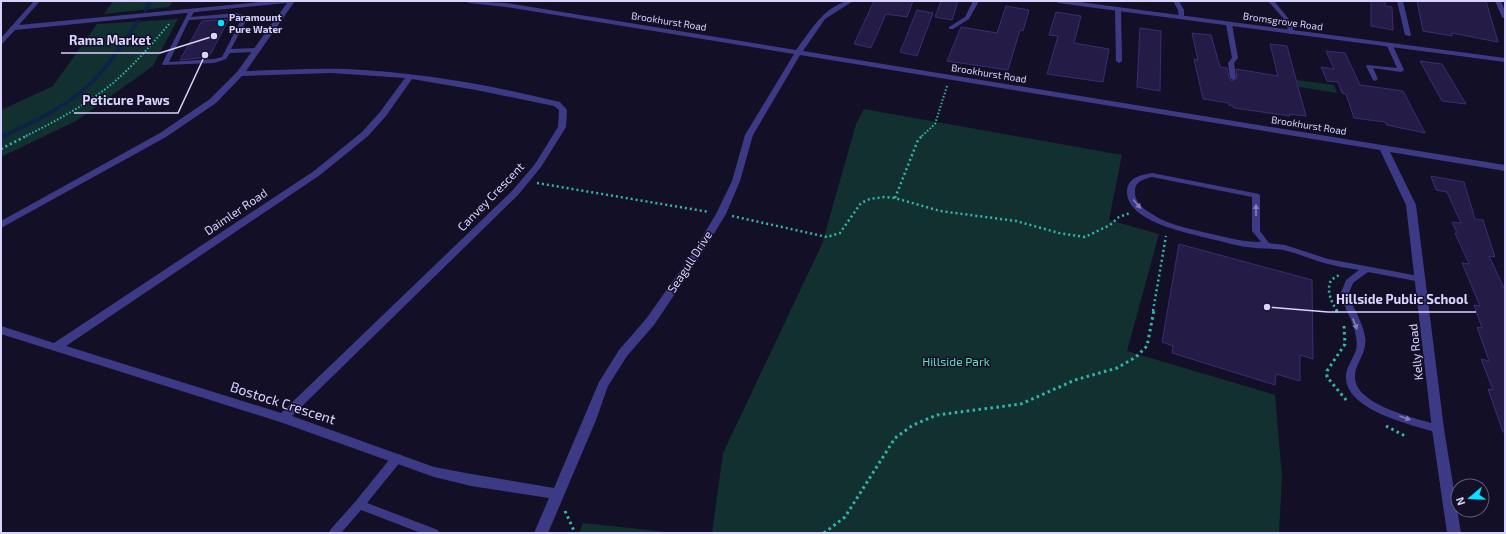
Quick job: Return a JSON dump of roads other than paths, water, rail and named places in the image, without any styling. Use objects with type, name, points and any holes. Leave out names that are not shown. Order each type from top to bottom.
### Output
[{"type":"street","points":[[1,42],[36,1]]},
{"type":"street","points":[[14,28],[292,1]]},
{"type":"street","points":[[1,225],[181,124],[213,101],[240,74],[292,1]]},
{"type":"street","name":"Brookhurst Road","points":[[469,1],[506,5],[1505,168]]},
{"type":"street","name":"Seagull Drive","points":[[541,533],[590,420],[603,386],[623,353],[650,322],[688,268],[721,214],[736,181],[749,135],[798,53],[823,18],[848,1]]},
{"type":"street","name":"Bromsgrove Road","points":[[1058,1],[1089,3],[1118,9],[1182,18],[1505,60]]},
{"type":"street","name":"Canvey Crescent","points":[[240,74],[328,71],[410,76],[530,98],[557,104],[563,110],[562,127],[538,165],[525,180],[491,217],[283,418]]},
{"type":"street","name":"Daimler Road","points":[[56,348],[316,173],[365,134],[383,114],[410,76]]},
{"type":"street","name":"Kelly Road","points":[[1384,149],[1411,205],[1438,430],[1454,533]]},
{"type":"street","name":"Bostock Crescent","points":[[1,330],[283,418],[434,472],[470,480],[557,494]]},
{"type":"lane","points":[[951,28],[967,18],[976,1]]},
{"type":"lane","points":[[1176,1],[1181,10],[1182,18]]},
{"type":"lane","points":[[1271,1],[1285,18],[1292,33]]},
{"type":"lane","points":[[1400,1],[1408,35]]},
{"type":"lane","points":[[1498,1],[1505,17]]},
{"type":"lane","points":[[1118,9],[1119,61]]},
{"type":"lane","points":[[188,19],[236,15],[245,17],[224,58],[214,61],[165,64],[192,10]]},
{"type":"lane","points":[[1229,24],[1235,58],[1232,63],[1233,78]]},
{"type":"lane","points":[[1375,79],[1369,66],[1401,70],[1390,46]]},
{"type":"lane","points":[[228,51],[257,50]]},
{"type":"lane","points":[[1267,245],[1256,232],[1256,196],[1190,182],[1147,175],[1139,178],[1133,183],[1131,190],[1132,198],[1136,205],[1153,218],[1171,226],[1240,243],[1285,248],[1327,262],[1367,268],[1421,279]]},
{"type":"lane","points":[[1367,268],[1349,282],[1344,295],[1361,339],[1358,360],[1351,371],[1350,382],[1354,391],[1371,406],[1438,430]]},
{"type":"lane","points":[[334,533],[397,458]]},
{"type":"lane","points":[[358,506],[434,533]]},
{"type":"waterway","points":[[145,11],[151,1]]},
{"type":"waterway","points":[[6,135],[60,107],[81,92],[103,70],[116,54],[138,21]]},
{"type":"waterway","points":[[1,138],[6,135]]},
{"type":"place","name":"Paramount Pure Water","points":[[221,23]]},
{"type":"place","name":"Rama Market","points":[[214,36]]},
{"type":"place","name":"Peticure Paws","points":[[205,55]]},
{"type":"place","name":"Hillside Public School","points":[[1267,307]]},
{"type":"park label","name":"Hillside Park","points":[[956,362]]}]
